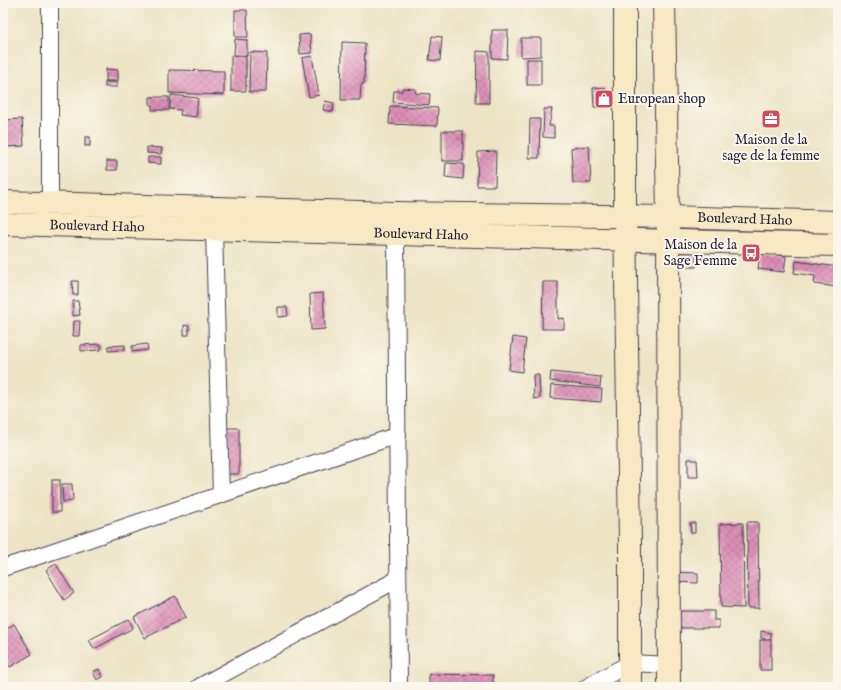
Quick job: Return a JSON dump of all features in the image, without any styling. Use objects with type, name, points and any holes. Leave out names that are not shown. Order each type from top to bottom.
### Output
[{"type":"main road","points":[[625,3],[625,240],[630,542],[630,687]]},
{"type":"main road","points":[[664,3],[668,217],[669,687]]},
{"type":"main road","name":"Boulevard Haho","points":[[3,202],[396,213],[668,217],[838,222]]},
{"type":"main road","name":"Boulevard Haho","points":[[3,224],[838,245]]},
{"type":"street","points":[[50,3],[50,204]]},
{"type":"street","points":[[214,230],[221,495]]},
{"type":"street","points":[[396,234],[399,687]]},
{"type":"street","points":[[3,568],[398,435]]},
{"type":"street","points":[[199,687],[398,580]]},
{"type":"street","points":[[587,687],[630,663],[670,665]]},
{"type":"building","points":[[235,10],[247,10],[248,37],[235,37]]},
{"type":"building","points":[[492,30],[508,30],[507,59],[492,58]]},
{"type":"building","points":[[310,34],[312,53],[300,54],[299,35]]},
{"type":"building","points":[[432,36],[442,37],[440,61],[429,60]]},
{"type":"building","points":[[521,38],[541,38],[541,56],[521,57]]},
{"type":"building","points":[[235,39],[247,40],[247,56],[234,55]]},
{"type":"building","points":[[342,42],[365,43],[364,84],[361,84],[360,100],[341,100]]},
{"type":"building","points":[[477,51],[489,52],[489,103],[476,103]]},
{"type":"building","points":[[250,52],[267,53],[266,92],[249,92]]},
{"type":"building","points":[[231,56],[246,56],[246,91],[231,91]]},
{"type":"building","points":[[312,56],[319,95],[309,97],[302,58]]},
{"type":"building","points":[[527,59],[541,59],[541,85],[527,85]]},
{"type":"building","points":[[106,69],[118,70],[118,81],[106,81]]},
{"type":"building","points":[[169,70],[224,71],[224,95],[169,93]]},
{"type":"building","points":[[3,75],[6,75],[5,116],[3,116]]},
{"type":"building","points":[[105,82],[117,82],[117,87],[105,87]]},
{"type":"building","points":[[402,88],[416,89],[415,93],[430,94],[429,105],[393,102],[394,91],[402,91]]},
{"type":"building","points":[[593,88],[605,88],[605,107],[594,107]]},
{"type":"building","points":[[171,95],[198,98],[196,117],[180,115],[181,110],[170,109]]},
{"type":"building","points":[[150,97],[169,97],[169,110],[152,110],[152,105],[150,105]]},
{"type":"building","points":[[325,101],[334,103],[333,112],[323,110]]},
{"type":"building","points":[[390,106],[438,108],[437,126],[389,124]]},
{"type":"building","points":[[544,109],[552,109],[549,126],[554,126],[554,138],[543,137]]},
{"type":"building","points":[[22,119],[24,146],[3,147],[3,120]]},
{"type":"building","points":[[530,119],[540,119],[539,158],[529,158]]},
{"type":"building","points":[[442,131],[463,131],[463,161],[442,161]]},
{"type":"building","points":[[85,137],[90,137],[90,146],[85,146]]},
{"type":"building","points":[[589,146],[591,183],[573,183],[571,148]]},
{"type":"building","points":[[147,147],[162,148],[161,154],[147,153]]},
{"type":"building","points":[[496,151],[495,186],[477,186],[478,152]]},
{"type":"building","points":[[148,157],[161,157],[161,164],[148,163]]},
{"type":"building","points":[[107,161],[117,161],[117,170],[107,170]]},
{"type":"building","points":[[446,163],[464,164],[463,179],[445,177]]},
{"type":"building","points":[[677,251],[696,251],[696,267],[677,267]]},
{"type":"building","points":[[760,253],[786,256],[784,272],[758,269]]},
{"type":"building","points":[[796,261],[838,267],[837,287],[814,284],[815,276],[794,273]]},
{"type":"building","points":[[72,281],[78,281],[78,295],[73,295]]},
{"type":"building","points":[[543,282],[558,282],[558,319],[564,318],[564,329],[542,329]]},
{"type":"building","points":[[323,293],[325,329],[311,330],[310,294]]},
{"type":"building","points":[[73,301],[78,301],[80,315],[73,316]]},
{"type":"building","points":[[278,307],[287,307],[288,316],[278,317]]},
{"type":"building","points":[[74,321],[80,321],[79,336],[73,336]]},
{"type":"building","points":[[184,325],[189,326],[189,335],[184,335]]},
{"type":"building","points":[[513,337],[526,339],[522,372],[509,370]]},
{"type":"building","points":[[101,344],[101,350],[81,351],[81,345]]},
{"type":"building","points":[[147,344],[148,350],[132,352],[132,346]]},
{"type":"building","points":[[125,345],[125,350],[108,351],[108,346]]},
{"type":"building","points":[[551,372],[601,377],[600,387],[550,381]]},
{"type":"building","points":[[533,375],[539,375],[540,398],[534,399]]},
{"type":"building","points":[[551,385],[602,389],[601,402],[550,398]]},
{"type":"building","points":[[227,428],[239,428],[239,474],[228,474]]},
{"type":"building","points":[[688,459],[697,460],[698,477],[688,477]]},
{"type":"building","points":[[52,480],[60,480],[60,512],[52,512]]},
{"type":"building","points":[[62,484],[72,484],[73,501],[63,502]]},
{"type":"building","points":[[747,522],[758,522],[759,608],[748,608]]},
{"type":"building","points":[[690,523],[695,523],[695,533],[691,533]]},
{"type":"building","points":[[743,523],[744,608],[721,607],[720,524]]},
{"type":"building","points":[[56,564],[74,593],[64,600],[46,570]]},
{"type":"building","points":[[674,572],[698,573],[698,583],[674,582]]},
{"type":"building","points":[[175,596],[186,617],[145,638],[134,617]]},
{"type":"building","points":[[675,611],[714,611],[714,620],[719,620],[719,628],[675,628]]},
{"type":"building","points":[[129,619],[133,628],[94,649],[89,640]]},
{"type":"building","points":[[14,624],[32,654],[10,667],[3,655],[3,631]]},
{"type":"building","points":[[761,631],[771,633],[771,639],[761,638]]},
{"type":"building","points":[[760,640],[771,640],[771,670],[760,670]]},
{"type":"building","points":[[99,669],[103,677],[97,680],[93,672]]},
{"type":"building","points":[[429,674],[493,675],[493,687],[429,687]]},
{"type":"place","name":"European shop","points":[[604,99]]},
{"type":"place","name":"Maison de la sage de la femme","points":[[771,119]]},
{"type":"place","name":"Maison de la Sage Femme","points":[[751,253]]}]
